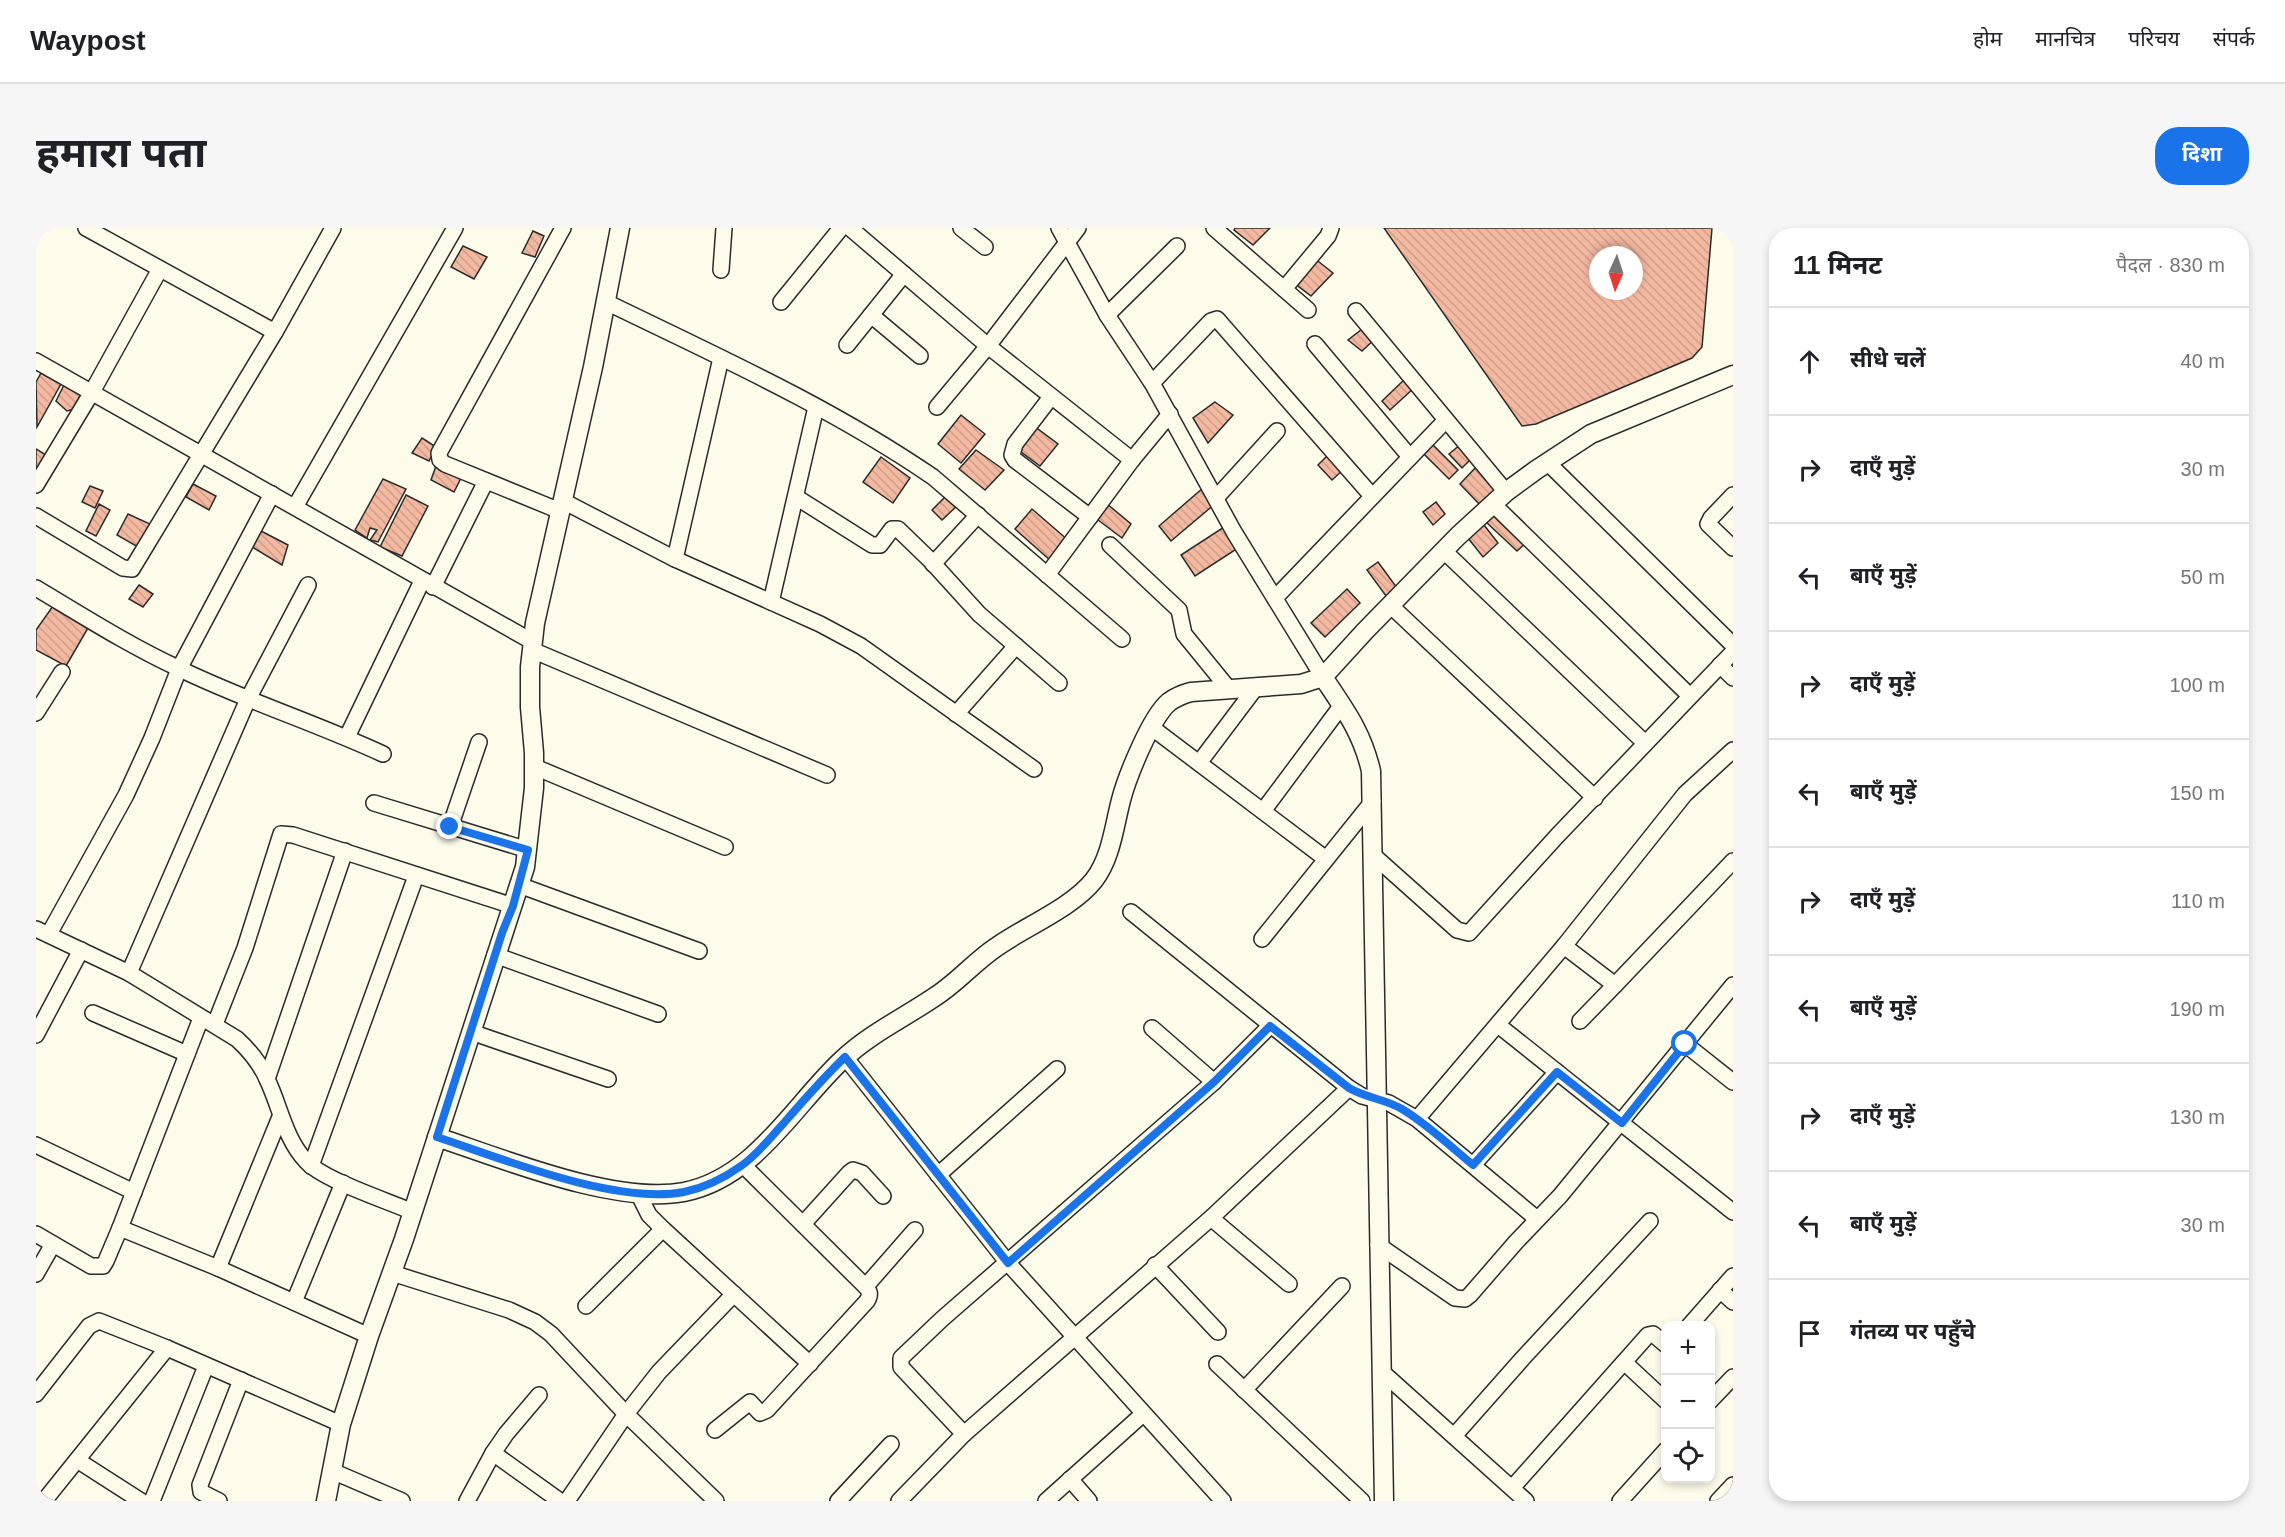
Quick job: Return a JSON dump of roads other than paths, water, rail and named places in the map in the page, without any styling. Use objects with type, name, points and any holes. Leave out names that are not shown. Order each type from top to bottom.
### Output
[{"type":"street","points":[[86,228],[274,333]]},
{"type":"street","points":[[36,516],[123,568],[132,569],[274,333],[333,228]]},
{"type":"street","points":[[295,507],[455,228]]},
{"type":"street","points":[[563,228],[439,453],[440,459],[445,464],[486,481],[561,506],[820,624],[861,646],[1034,769]]},
{"type":"street","points":[[326,1501],[340,1424],[413,1212],[495,955],[513,906],[528,850],[535,766],[530,707],[532,646],[538,605],[606,302],[620,228]]},
{"type":"street","points":[[721,270],[724,228]]},
{"type":"street","points":[[781,302],[841,228]]},
{"type":"street","points":[[850,228],[988,346],[1132,460]]},
{"type":"street","points":[[961,228],[986,247]]},
{"type":"street","points":[[937,407],[988,346],[1063,235],[1078,228]]},
{"type":"street","points":[[1214,228],[1308,310]]},
{"type":"street","points":[[1284,289],[1328,236],[1331,228]]},
{"type":"street","points":[[1063,235],[1107,315],[1152,383],[1216,498],[1323,677],[1355,726],[1366,748],[1371,771],[1372,801],[1378,1245],[1381,1371],[1388,1498]]},
{"type":"street","points":[[1107,315],[1177,246]]},
{"type":"street","points":[[36,485],[92,392],[160,269]]},
{"type":"street","points":[[847,345],[904,274]]},
{"type":"street","points":[[606,302],[816,406],[900,454],[933,477],[1122,639]]},
{"type":"street","points":[[1356,311],[1446,420],[1500,498],[1690,696]]},
{"type":"street","points":[[871,315],[920,356]]},
{"type":"street","points":[[1152,383],[1211,321],[1217,319],[1372,496]]},
{"type":"street","points":[[1315,344],[1410,457]]},
{"type":"street","points":[[675,559],[721,358]]},
{"type":"street","points":[[36,361],[295,507],[532,646],[827,775]]},
{"type":"street","points":[[437,1137],[560,1177],[638,1193],[671,1193],[698,1189],[720,1179],[743,1165],[845,1057],[877,1031],[950,987],[994,948],[1080,894],[1094,880],[1103,865],[1111,842],[1122,796],[1151,727],[1168,703],[1180,695],[1228,688],[1301,684],[1323,677],[1444,551],[1500,498],[1547,462],[1591,434],[1733,375]]},
{"type":"street","points":[[1051,397],[1015,444],[1012,455],[1015,460],[1090,517]]},
{"type":"street","points":[[771,602],[816,406]]},
{"type":"street","points":[[1047,575],[1132,460],[1170,414]]},
{"type":"street","points":[[1275,598],[1446,420]]},
{"type":"street","points":[[1216,498],[1277,431]]},
{"type":"street","points":[[1547,462],[1733,645]]},
{"type":"street","points":[[347,737],[428,584],[486,481]]},
{"type":"street","points":[[272,495],[179,669],[140,767],[43,932],[129,973],[237,1039],[248,1049],[267,1079],[280,1116],[298,1151],[312,1167],[343,1183],[413,1212]]},
{"type":"street","points":[[1733,495],[1708,524],[1733,548]]},
{"type":"street","points":[[796,497],[872,545],[880,545],[892,529],[898,530],[979,614],[1059,683]]},
{"type":"street","points":[[933,564],[978,515]]},
{"type":"street","points":[[1110,545],[1179,610],[1184,634],[1228,688]]},
{"type":"street","points":[[1444,551],[1645,743]]},
{"type":"street","points":[[129,973],[248,699],[308,585]]},
{"type":"street","points":[[36,588],[179,669],[248,699],[347,737],[383,754]]},
{"type":"street","points":[[1390,605],[1595,798]]},
{"type":"street","points":[[956,714],[1016,646]]},
{"type":"street","points":[[1373,855],[1457,930],[1469,933],[1557,836],[1733,652]]},
{"type":"street","points":[[1720,665],[1733,678]]},
{"type":"street","points":[[36,713],[62,672]]},
{"type":"street","points":[[1199,763],[1257,686]]},
{"type":"street","points":[[1263,811],[1342,705]]},
{"type":"street","points":[[1151,727],[1326,859]]},
{"type":"street","points":[[450,827],[479,742]]},
{"type":"street","points":[[1417,1119],[1564,945],[1685,794],[1733,750]]},
{"type":"street","points":[[535,766],[725,847]]},
{"type":"street","points":[[1262,939],[1372,801]]},
{"type":"street","points":[[375,803],[528,850]]},
{"type":"street","points":[[215,1024],[238,967],[281,834],[293,835],[345,851],[513,906]]},
{"type":"street","points":[[267,1079],[345,851]]},
{"type":"street","points":[[1580,1021],[1733,861]]},
{"type":"street","points":[[312,1167],[416,876]]},
{"type":"street","points":[[519,885],[699,951]]},
{"type":"street","points":[[1131,912],[1349,1088],[1362,1096],[1400,1108],[1417,1119],[1537,1219]]},
{"type":"street","points":[[1564,945],[1615,985]]},
{"type":"street","points":[[36,1035],[81,950]]},
{"type":"street","points":[[495,955],[658,1014]]},
{"type":"street","points":[[1378,1245],[1455,1298],[1465,1299],[1560,1196],[1733,985]]},
{"type":"street","points":[[93,1013],[187,1054]]},
{"type":"street","points":[[36,1234],[91,1266],[103,1266],[201,1017]]},
{"type":"street","points":[[1498,1025],[1733,1212]]},
{"type":"street","points":[[964,1434],[903,1370],[899,1363],[901,1358],[933,1327],[1214,1082],[1270,1026]]},
{"type":"street","points":[[1152,1028],[1214,1082]]},
{"type":"street","points":[[471,1032],[608,1079]]},
{"type":"street","points":[[1685,1044],[1733,1082]]},
{"type":"street","points":[[845,1057],[1008,1263],[1223,1501]]},
{"type":"street","points":[[938,1175],[1057,1069]]},
{"type":"street","points":[[1473,1165],[1557,1072]]},
{"type":"street","points":[[900,1500],[964,1434],[1211,1218],[1349,1088]]},
{"type":"street","points":[[218,1268],[280,1116]]},
{"type":"street","points":[[36,1145],[134,1192]]},
{"type":"street","points":[[715,1430],[750,1402],[760,1413],[763,1413],[810,1364],[870,1295],[866,1286],[743,1165]]},
{"type":"street","points":[[803,1224],[853,1170],[862,1173],[883,1196]]},
{"type":"street","points":[[294,1302],[343,1183]]},
{"type":"street","points":[[638,1193],[649,1215],[663,1229],[810,1364]]},
{"type":"street","points":[[1211,1218],[1289,1284]]},
{"type":"street","points":[[1454,1436],[1650,1221]]},
{"type":"street","points":[[120,1227],[369,1336]]},
{"type":"street","points":[[586,1306],[663,1229]]},
{"type":"street","points":[[866,1286],[915,1230]]},
{"type":"street","points":[[36,1274],[53,1244]]},
{"type":"street","points":[[1155,1265],[1218,1332]]},
{"type":"street","points":[[392,1273],[509,1310],[535,1322],[551,1334],[626,1414],[716,1501]]},
{"type":"street","points":[[1693,1321],[1733,1276]]},
{"type":"street","points":[[1244,1389],[1342,1286]]},
{"type":"street","points":[[1720,1290],[1733,1302]]},
{"type":"street","points":[[567,1501],[626,1414],[677,1352],[734,1294]]},
{"type":"street","points":[[36,1394],[89,1326],[99,1322],[167,1348],[340,1424]]},
{"type":"street","points":[[1512,1488],[1650,1334],[1661,1342]]},
{"type":"street","points":[[44,1501],[167,1348]]},
{"type":"street","points":[[1624,1362],[1661,1397]]},
{"type":"street","points":[[1216,1364],[1362,1501]]},
{"type":"street","points":[[152,1501],[206,1366]]},
{"type":"street","points":[[36,1369],[49,1379]]},
{"type":"street","points":[[1381,1371],[1526,1501]]},
{"type":"street","points":[[1715,1396],[1733,1377]]},
{"type":"street","points":[[219,1501],[201,1492],[200,1485],[241,1380]]},
{"type":"street","points":[[467,1501],[493,1453],[539,1395]]},
{"type":"street","points":[[1046,1501],[1143,1414]]},
{"type":"street","points":[[838,1501],[891,1444]]},
{"type":"street","points":[[493,1453],[560,1501]]},
{"type":"street","points":[[1620,1501],[1661,1455]]},
{"type":"street","points":[[77,1460],[141,1501]]},
{"type":"street","points":[[332,1471],[402,1501]]},
{"type":"street","points":[[1070,1479],[1089,1501]]},
{"type":"street","points":[[1718,1501],[1733,1485]]}]
